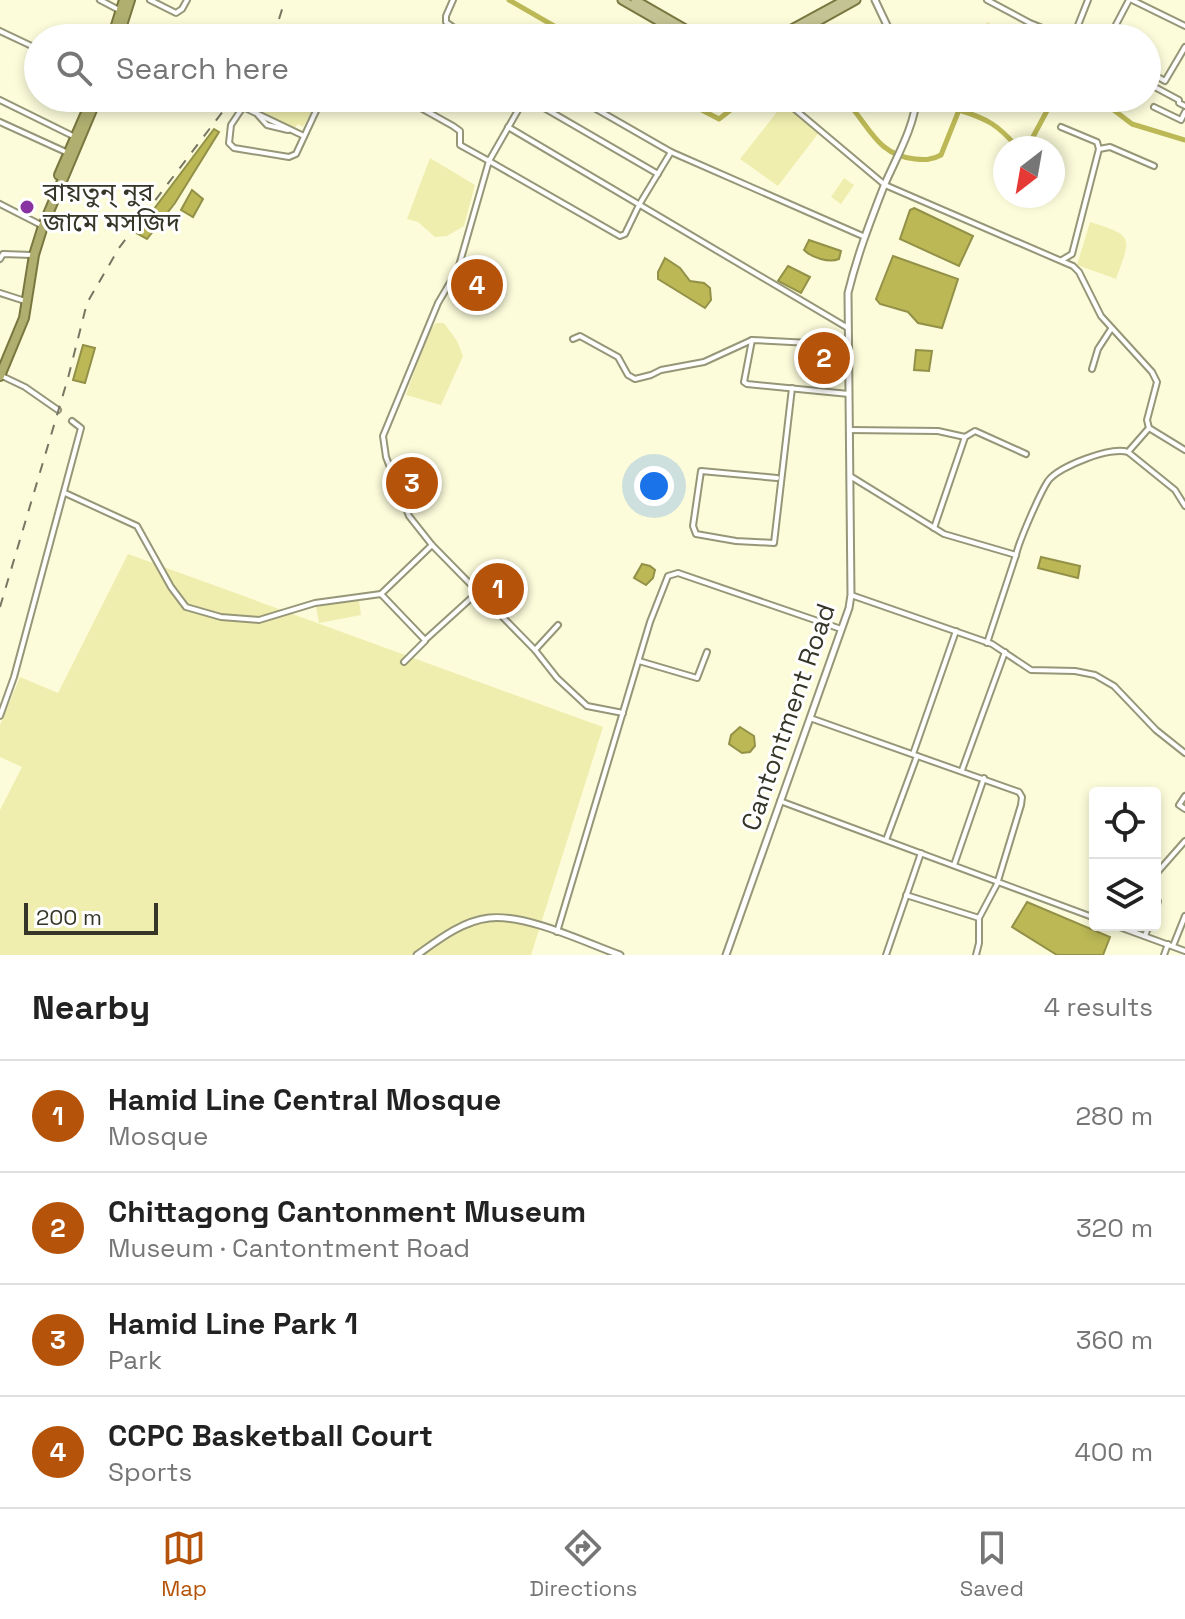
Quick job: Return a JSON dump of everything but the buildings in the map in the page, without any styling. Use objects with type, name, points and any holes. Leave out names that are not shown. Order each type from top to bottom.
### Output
[{"type":"highway","points":[[118,24],[124,0]]},
{"type":"highway","points":[[121,24],[130,0]]},
{"type":"highway","points":[[71,154],[87,112]]},
{"type":"highway","points":[[0,376],[19,334],[32,255],[42,225],[88,112]]},
{"type":"highway","points":[[0,366],[25,301]]},
{"type":"main road","points":[[622,0],[664,24]]},
{"type":"main road","points":[[635,0],[677,24]]},
{"type":"main road","points":[[801,24],[845,0]]},
{"type":"main road","points":[[813,24],[856,0]]},
{"type":"street","points":[[99,0],[121,11]]},
{"type":"street","points":[[150,0],[176,13],[187,0]]},
{"type":"street","points":[[450,24],[446,16],[453,0]]},
{"type":"street","points":[[875,0],[886,24]]},
{"type":"street","points":[[987,0],[1036,24]]},
{"type":"street","points":[[1077,24],[1088,0]]},
{"type":"street","points":[[1117,24],[1130,0],[1185,26]]},
{"type":"street","points":[[0,31],[24,42]]},
{"type":"street","points":[[1161,78],[1166,81],[1185,47]]},
{"type":"street","points":[[1161,90],[1179,100],[1178,103],[1185,109],[1181,120],[1161,110]]},
{"type":"street","points":[[0,100],[24,112]]},
{"type":"street","points":[[24,112],[75,137]]},
{"type":"street","points":[[240,112],[228,131],[229,143],[234,148],[289,157],[296,154],[315,112]]},
{"type":"street","points":[[254,112],[304,136]]},
{"type":"street","points":[[428,112],[460,131],[460,145],[620,236],[625,234],[671,152]]},
{"type":"street","points":[[517,112],[489,161],[458,269],[427,327],[383,436],[386,457],[409,516],[432,545],[587,706],[623,713]]},
{"type":"street","points":[[550,112],[658,174]]},
{"type":"street","points":[[601,112],[671,152],[865,237]]},
{"type":"street","points":[[798,112],[885,185],[1060,260],[1079,272],[1101,316],[1152,372],[1157,382],[1147,420],[1149,428],[1185,450]]},
{"type":"street","name":"Cantontment Road","points":[[726,955],[851,595],[848,293],[865,237],[914,112]]},
{"type":"street","points":[[0,122],[71,154]]},
{"type":"street","points":[[508,127],[848,328]]},
{"type":"street","points":[[1060,260],[1072,254],[1099,149],[1097,142],[1061,127]]},
{"type":"street","points":[[1099,149],[1110,147],[1154,166]]},
{"type":"street","points":[[0,204],[42,225]]},
{"type":"street","points":[[0,259],[3,254],[32,255]]},
{"type":"street","points":[[0,293],[25,301]]},
{"type":"street","points":[[1092,369],[1098,349],[1111,329]]},
{"type":"street","points":[[573,339],[580,336],[618,357],[628,375],[635,379],[714,359],[752,340],[849,345]]},
{"type":"street","points":[[752,340],[744,382],[849,394]]},
{"type":"street","points":[[0,376],[25,387],[58,410]]},
{"type":"street","points":[[777,478],[701,471],[693,526],[696,534],[774,543],[792,388]]},
{"type":"street","points":[[0,716],[14,677],[81,428],[72,421]]},
{"type":"street","points":[[1128,452],[1149,428]]},
{"type":"street","points":[[849,430],[938,431],[965,437]]},
{"type":"street","points":[[934,528],[965,437],[975,431],[1026,454]]},
{"type":"street","points":[[987,643],[1016,555],[1049,479],[1060,471],[1119,449],[1128,452],[1175,490],[1185,506]]},
{"type":"street","points":[[850,476],[944,534],[1016,555]]},
{"type":"street","points":[[65,493],[137,526],[171,587],[186,607],[207,615],[259,620],[315,603],[381,594],[432,545]]},
{"type":"street","points":[[557,932],[668,576],[678,573],[841,629]]},
{"type":"street","points":[[404,662],[479,591]]},
{"type":"street","points":[[381,594],[425,640]]},
{"type":"street","points":[[851,595],[987,643],[1005,651],[1031,670],[1075,671],[1095,675],[1123,694],[1156,730],[1185,753]]},
{"type":"street","points":[[535,650],[558,625]]},
{"type":"street","points":[[886,840],[956,631]]},
{"type":"street","points":[[962,770],[1005,651]]},
{"type":"street","points":[[639,661],[697,678],[707,652]]},
{"type":"street","points":[[810,718],[1013,788],[1022,797],[997,881],[979,918],[976,955]]},
{"type":"street","points":[[954,865],[984,778]]},
{"type":"street","points":[[1185,796],[1179,805],[1185,809]]},
{"type":"street","points":[[780,801],[1089,916]]},
{"type":"street","points":[[1161,868],[1185,841]]},
{"type":"street","points":[[886,955],[921,853]]},
{"type":"street","points":[[906,895],[979,918]]},
{"type":"street","points":[[1164,955],[1185,916]]},
{"type":"street","points":[[417,955],[448,933],[488,918],[534,923],[620,955]]},
{"type":"street","points":[[1131,931],[1185,951]]},
{"type":"street","points":[[1145,936],[1147,931]]},
{"type":"shaded area","points":[[262,112],[311,112],[303,127],[298,124],[294,129]]},
{"type":"shaded area","points":[[777,112],[796,112],[820,131],[778,186],[740,159]]},
{"type":"shaded area","points":[[214,129],[219,132],[175,203],[147,239],[136,233]]},
{"type":"shaded area","points":[[430,158],[475,185],[464,226],[447,236],[435,237],[418,222],[407,219]]},
{"type":"shaded area","points":[[844,178],[854,185],[841,204],[831,197]]},
{"type":"shaded area","points":[[192,190],[203,199],[193,217],[181,210]]},
{"type":"shaded area","points":[[914,208],[973,236],[959,266],[900,239],[910,210]]},
{"type":"shaded area","points":[[1090,222],[1115,231],[1126,240],[1125,254],[1116,279],[1077,265]]},
{"type":"shaded area","points":[[809,240],[841,251],[839,259],[826,260],[807,253],[804,250]]},
{"type":"shaded area","points":[[893,256],[958,279],[942,328],[918,323],[908,312],[880,304],[876,299]]},
{"type":"shaded area","points":[[665,258],[680,268],[690,281],[704,283],[710,288],[711,300],[705,308],[658,279]]},
{"type":"shaded area","points":[[788,266],[810,277],[801,293],[778,281]]},
{"type":"shaded area","points":[[436,323],[444,323],[463,356],[441,405],[406,395],[428,333]]},
{"type":"shaded area","points":[[83,345],[95,348],[85,383],[73,380]]},
{"type":"shaded area","points":[[916,350],[932,351],[929,371],[914,370]]},
{"type":"shaded area","points":[[412,469],[428,489],[410,507],[398,478]]},
{"type":"shaded area","points":[[128,554],[603,727],[531,955],[0,955],[0,810],[22,767],[0,757],[0,725],[20,677],[58,693]]},
{"type":"shaded area","points":[[1041,557],[1080,566],[1078,578],[1038,568]]},
{"type":"shaded area","points":[[642,564],[655,570],[653,578],[646,585],[634,578]]},
{"type":"shaded area","points":[[359,600],[361,615],[319,623],[316,607]]},
{"type":"shaded area","points":[[740,727],[754,736],[755,746],[750,752],[742,753],[729,744],[731,735]]},
{"type":"shaded area","points":[[1027,902],[1089,928],[1089,931],[1110,937],[1103,955],[1057,955],[1012,927]]},
{"type":"waterway","points":[[509,0],[551,24]]},
{"type":"waterway","points":[[706,112],[719,119],[728,112]]},
{"type":"waterway","points":[[855,112],[881,145],[901,156],[915,159],[941,155],[958,112]]},
{"type":"waterway","points":[[965,112],[992,124],[1006,136]]},
{"type":"waterway","points":[[1033,136],[1046,112]]},
{"type":"waterway","points":[[1116,112],[1132,124],[1185,140]]},
{"type":"railway","points":[[277,24],[285,0]]},
{"type":"railway","points":[[0,607],[87,303],[119,248],[222,112]]},
{"type":"place","name":"বায়তুন্ নুর জামে মসজিদ","points":[[27,207]]},
{"type":"place","name":"CCPC Basketball Court","points":[[477,285]]},
{"type":"place","name":"Chittagong Cantonment Museum","points":[[824,358]]},
{"type":"place","name":"Hamid Line Park 1","points":[[412,483]]},
{"type":"place","name":"Hamid Line Central Mosque","points":[[498,589]]}]
